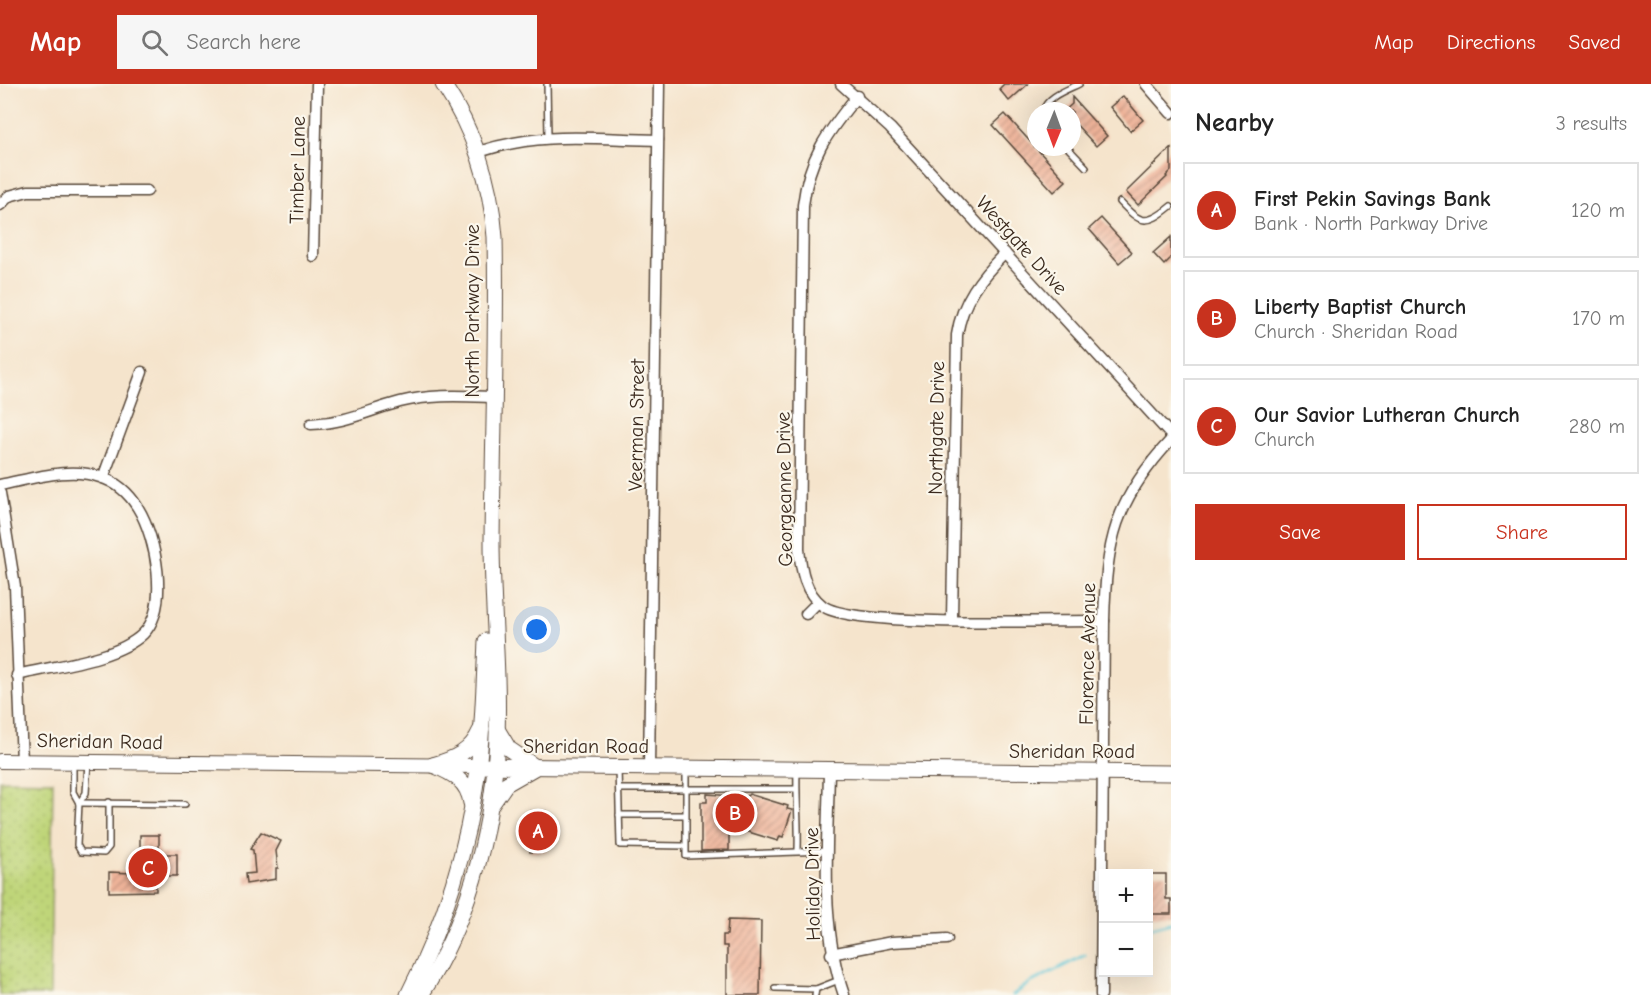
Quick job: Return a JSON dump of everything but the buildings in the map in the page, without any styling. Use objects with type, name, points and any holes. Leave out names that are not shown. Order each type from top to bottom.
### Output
[{"type":"main road","name":"North Parkway Drive","points":[[421,995],[437,969],[458,922],[479,857],[495,767],[496,728],[492,548],[495,237],[491,194],[478,152],[462,114],[443,84]]},
{"type":"main road","name":"North Parkway Drive","points":[[408,995],[446,910],[472,806],[481,729],[492,548]]},
{"type":"main road","points":[[496,728],[508,749],[537,767]]},
{"type":"main road","points":[[434,765],[462,754],[476,740],[481,729]]},
{"type":"main road","points":[[434,765],[466,786],[472,806]]},
{"type":"main road","name":"Sheridan Road","points":[[478,766],[1171,773]]},
{"type":"main road","points":[[489,810],[506,784],[537,767]]},
{"type":"street","name":"Timber Lane","points":[[313,256],[317,84]]},
{"type":"street","name":"Veerman Street","points":[[649,767],[659,84]]},
{"type":"street","name":"Westgate Drive","points":[[841,84],[890,128],[1171,435]]},
{"type":"street","points":[[1146,84],[1171,113]]},
{"type":"street","name":"Georgeanne Drive","points":[[818,602],[807,587],[802,574],[799,549],[803,205],[806,183],[815,155],[828,132],[857,96]]},
{"type":"street","points":[[478,152],[521,139],[548,136],[658,140]]},
{"type":"street","points":[[0,205],[9,196],[28,191],[147,191]]},
{"type":"street","name":"Northgate Drive","points":[[952,619],[957,335],[962,313],[974,289],[1005,253]]},
{"type":"street","points":[[103,478],[142,372]]},
{"type":"street","points":[[311,424],[351,419],[393,404],[422,398],[493,397]]},
{"type":"street","name":"Florence Avenue","points":[[1101,995],[1104,621],[1107,559],[1117,521],[1140,476],[1171,440]]},
{"type":"street","points":[[0,485],[81,473],[103,478],[115,484],[132,498],[145,523],[159,588],[154,616],[142,634],[117,650],[17,675]]},
{"type":"street","points":[[0,493],[15,587],[22,762]]},
{"type":"street","points":[[806,614],[818,602],[835,612],[862,617],[1104,621]]},
{"type":"street","name":"Sheridan Road","points":[[0,761],[478,766]]},
{"type":"street","name":"Holiday Drive","points":[[829,770],[827,913],[831,954],[844,995]]},
{"type":"street","points":[[831,954],[892,942],[947,939]]},
{"type":"lane","points":[[547,84],[548,136]]},
{"type":"lane","points":[[1048,102],[1079,84]]},
{"type":"lane","points":[[1076,156],[1086,167]]},
{"type":"lane","points":[[1120,202],[1135,218],[1143,221],[1159,216],[1171,206]]},
{"type":"lane","points":[[73,762],[73,792],[79,803],[77,845],[81,852],[104,853],[109,847],[109,802]]},
{"type":"lane","points":[[79,803],[86,793],[88,762]]},
{"type":"lane","points":[[618,767],[621,846],[685,846]]},
{"type":"lane","points":[[686,768],[686,856],[732,856],[798,850],[828,851]]},
{"type":"lane","points":[[797,769],[798,850]]},
{"type":"lane","points":[[619,789],[796,789]]},
{"type":"lane","points":[[79,803],[185,804]]},
{"type":"lane","points":[[619,815],[685,815]]},
{"type":"lane","points":[[775,988],[815,992],[839,980]]},
{"type":"green space","points":[[0,780],[53,781],[50,995],[0,995]]},
{"type":"waterway","points":[[1153,927],[1171,922]]},
{"type":"waterway","points":[[1013,995],[1030,983],[1085,955]]},
{"type":"place","name":"Liberty Baptist Church","points":[[735,813]]},
{"type":"place","name":"First Pekin Savings Bank","points":[[538,831]]},
{"type":"place","name":"Our Savior Lutheran Church","points":[[148,868]]}]
